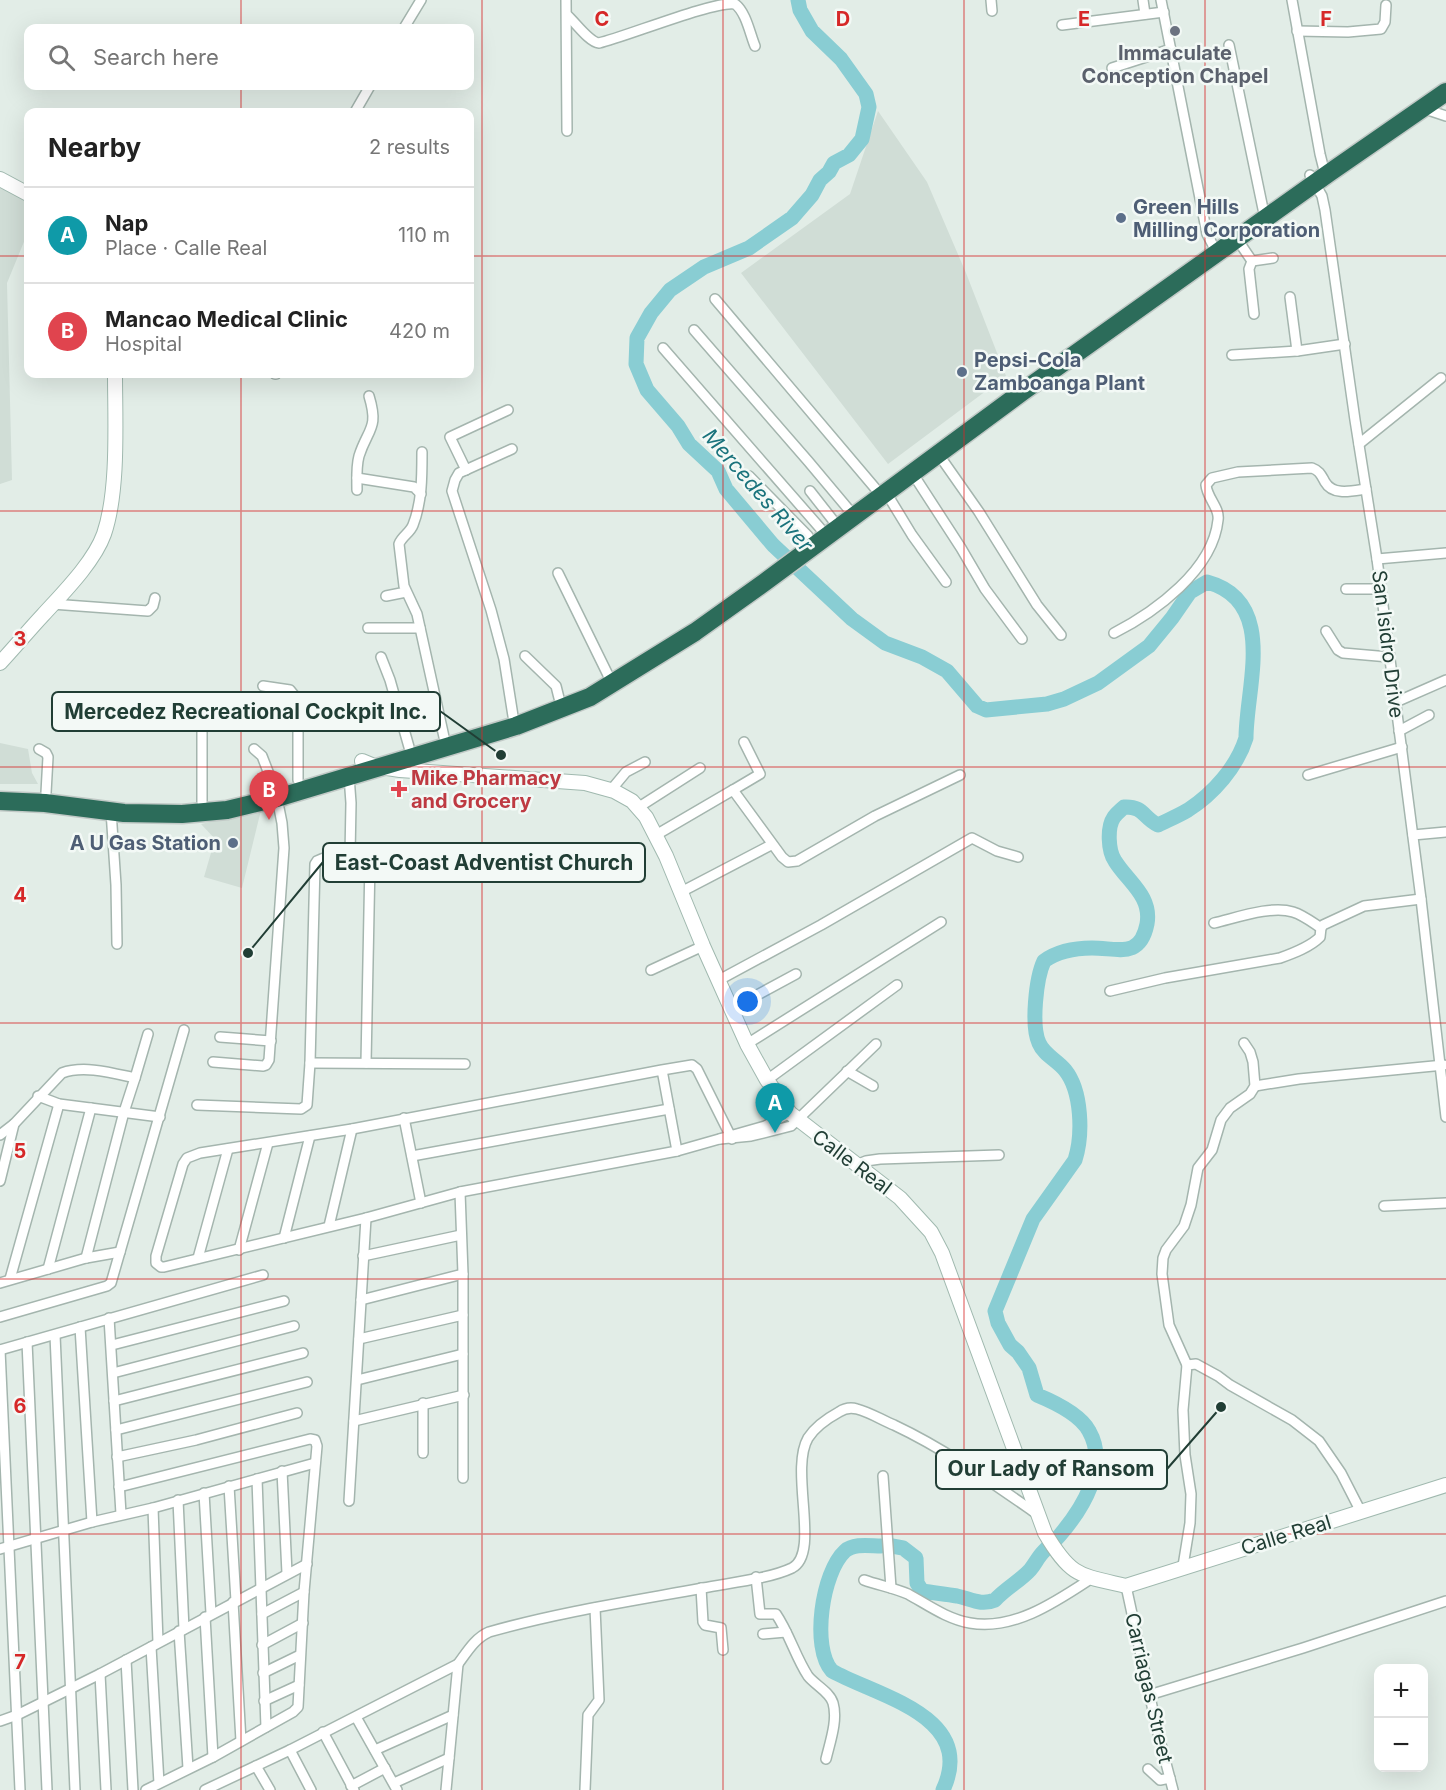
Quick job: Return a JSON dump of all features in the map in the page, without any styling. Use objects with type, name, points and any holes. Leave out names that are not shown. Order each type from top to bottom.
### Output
[{"type":"highway","points":[[1214,250],[1237,239],[1319,174],[1446,80]]},
{"type":"highway","points":[[881,491],[913,474],[939,455],[1214,250],[1263,209],[1446,92]]},
{"type":"highway","points":[[0,792],[46,793],[126,802],[202,802],[276,792],[380,768],[516,726],[590,697],[695,632],[815,535],[881,491],[1102,322],[1181,273]]},
{"type":"highway","points":[[815,535],[851,512]]},
{"type":"highway","points":[[0,801],[45,803],[111,812],[204,813],[227,810],[276,792],[298,780],[513,716],[559,698],[608,675],[761,577]]},
{"type":"street","points":[[406,24],[421,0]]},
{"type":"street","points":[[566,0],[567,131]]},
{"type":"street","points":[[991,0],[992,11]]},
{"type":"street","points":[[1143,0],[1145,14]]},
{"type":"street","points":[[1161,0],[1204,222],[1214,250]]},
{"type":"street","name":"San Isidro Drive","points":[[1292,0],[1377,559],[1443,1065],[1446,1117]]},
{"type":"street","points":[[567,15],[590,39],[599,43],[717,1],[729,1],[736,4],[741,11],[755,46]]},
{"type":"street","points":[[1298,31],[1347,33],[1381,29],[1385,22],[1386,4]]},
{"type":"street","points":[[1062,25],[1164,12]]},
{"type":"street","points":[[1229,45],[1263,209]]},
{"type":"street","points":[[1112,68],[1171,49]]},
{"type":"street","points":[[357,108],[368,90]]},
{"type":"street","points":[[1422,108],[1446,116]]},
{"type":"street","points":[[0,179],[24,192]]},
{"type":"street","points":[[1237,239],[1252,261]]},
{"type":"street","points":[[1252,261],[1273,258]]},
{"type":"street","points":[[1252,261],[1249,269],[1254,314]]},
{"type":"street","points":[[1290,297],[1297,351]]},
{"type":"street","points":[[715,299],[881,491],[946,582]]},
{"type":"street","points":[[694,330],[851,512]]},
{"type":"street","points":[[1232,355],[1297,351],[1345,344]]},
{"type":"street","points":[[663,348],[815,535]]},
{"type":"street","points":[[0,663],[85,565],[103,536],[111,493],[115,436],[115,378]]},
{"type":"street","points":[[1359,444],[1441,378]]},
{"type":"street","points":[[357,490],[360,456],[374,422],[369,396]]},
{"type":"street","points":[[466,470],[450,437],[508,410]]},
{"type":"street","points":[[512,449],[459,473],[452,491],[491,610],[504,659],[513,716]]},
{"type":"street","points":[[422,452],[421,494],[413,525],[399,544],[406,592],[417,614],[444,737]]},
{"type":"street","points":[[939,455],[979,512],[1037,605],[1061,635]]},
{"type":"street","points":[[1114,633],[1140,620],[1195,572],[1212,543],[1219,518],[1207,491],[1206,485],[1212,478],[1238,472],[1312,468],[1319,471],[1328,487],[1334,491],[1366,489]]},
{"type":"street","points":[[913,474],[962,548],[985,589],[1022,639]]},
{"type":"street","points":[[749,476],[815,535]]},
{"type":"street","points":[[357,478],[414,487],[421,494]]},
{"type":"street","points":[[810,491],[815,535]]},
{"type":"street","points":[[1377,559],[1446,553]]},
{"type":"street","points":[[558,573],[608,675]]},
{"type":"street","points":[[1346,589],[1381,589]]},
{"type":"street","points":[[386,596],[406,592]]},
{"type":"street","points":[[52,604],[148,611],[153,606],[155,598]]},
{"type":"street","points":[[368,628],[420,628]]},
{"type":"street","points":[[1326,631],[1338,650],[1343,653],[1389,657]]},
{"type":"street","points":[[525,656],[556,686],[559,698]]},
{"type":"street","points":[[381,657],[409,747]]},
{"type":"street","points":[[1395,702],[1446,680]]},
{"type":"street","points":[[263,686],[290,690],[298,700],[298,780]]},
{"type":"street","points":[[1400,731],[1429,715]]},
{"type":"street","points":[[202,729],[202,802]]},
{"type":"street","points":[[656,835],[760,774],[744,742]]},
{"type":"street","points":[[1308,775],[1402,747]]},
{"type":"street","points":[[39,749],[48,757],[46,793]]},
{"type":"street","points":[[213,1062],[266,1065],[269,1060],[284,848],[276,792],[262,756],[254,749]]},
{"type":"street","name":"Calle Real","points":[[362,761],[380,768],[596,785],[623,795],[639,807],[656,835],[747,1044],[767,1080],[794,1117],[900,1198],[931,1232],[942,1252],[1045,1533],[1058,1555],[1074,1571],[1092,1578]]},
{"type":"street","points":[[611,790],[626,772],[645,762]]},
{"type":"street","points":[[639,807],[700,768]]},
{"type":"street","points":[[733,790],[771,845],[788,862],[797,861],[875,816],[960,775]]},
{"type":"street","points":[[349,776],[350,855]]},
{"type":"street","points":[[111,812],[117,944]]},
{"type":"street","points":[[1413,835],[1446,832]]},
{"type":"street","points":[[719,980],[821,925],[972,838],[997,851],[1018,857]]},
{"type":"street","points":[[681,892],[771,845]]},
{"type":"street","points":[[197,1105],[301,1109],[309,1101],[315,864],[321,858],[350,855],[368,858],[370,866],[366,1063]]},
{"type":"street","points":[[1110,992],[1165,978],[1280,958],[1295,953],[1319,939],[1321,928],[1364,906],[1421,899]]},
{"type":"street","points":[[1214,923],[1270,910],[1285,910],[1305,917],[1321,928]]},
{"type":"street","points":[[747,1044],[941,922]]},
{"type":"street","points":[[651,970],[703,946]]},
{"type":"street","points":[[733,1008],[796,974]]},
{"type":"street","points":[[767,1080],[897,985]]},
{"type":"street","points":[[1436,1020],[1446,1020]]},
{"type":"street","points":[[0,1317],[107,1286],[113,1279],[184,1030]]},
{"type":"street","points":[[86,1258],[124,1112],[148,1034]]},
{"type":"street","points":[[220,1037],[271,1041]]},
{"type":"street","points":[[1183,1566],[1190,1523],[1191,1494],[1185,1455],[1183,1410],[1187,1365],[1169,1325],[1162,1274],[1163,1258],[1166,1250],[1184,1226],[1191,1205],[1198,1168],[1212,1150],[1224,1113],[1250,1094],[1255,1086],[1253,1062],[1244,1043]]},
{"type":"street","points":[[731,1137],[695,1066],[662,1070],[352,1129],[192,1155],[183,1164],[156,1256],[156,1263],[161,1268],[366,1218],[460,1192],[677,1151],[768,1129],[794,1117],[876,1044]]},
{"type":"street","points":[[310,1063],[465,1064]]},
{"type":"street","points":[[1255,1086],[1353,1073],[1443,1065]]},
{"type":"street","points":[[0,1136],[62,1073],[83,1069],[135,1077]]},
{"type":"street","points":[[662,1070],[677,1151]]},
{"type":"street","points":[[847,1071],[873,1086]]},
{"type":"street","points":[[38,1096],[59,1104],[160,1117]]},
{"type":"street","points":[[10,1279],[59,1104]]},
{"type":"street","points":[[48,1269],[91,1108]]},
{"type":"street","points":[[412,1155],[669,1108]]},
{"type":"street","points":[[404,1118],[421,1203]]},
{"type":"street","points":[[0,1180],[14,1124]]},
{"type":"street","points":[[329,1226],[352,1129]]},
{"type":"street","points":[[284,1238],[310,1136]]},
{"type":"street","points":[[239,1250],[268,1143]]},
{"type":"street","points":[[198,1258],[228,1149]]},
{"type":"street","points":[[856,1165],[880,1159],[999,1155]]},
{"type":"street","points":[[460,1192],[463,1274],[463,1478]]},
{"type":"street","points":[[1384,1206],[1446,1203]]},
{"type":"street","points":[[349,1502],[366,1218]]},
{"type":"street","points":[[363,1256],[461,1235]]},
{"type":"street","points":[[0,1283],[86,1258],[120,1252]]},
{"type":"street","points":[[361,1300],[463,1274]]},
{"type":"street","points":[[20,1790],[5,1548],[0,1350],[263,1275]]},
{"type":"street","points":[[112,1346],[284,1301]]},
{"type":"street","points":[[359,1339],[463,1315]]},
{"type":"street","points":[[109,1318],[121,1514]]},
{"type":"street","points":[[113,1373],[294,1326]]},
{"type":"street","points":[[80,1327],[92,1522]]},
{"type":"street","points":[[55,1335],[75,1790]]},
{"type":"street","points":[[27,1342],[47,1790]]},
{"type":"street","points":[[114,1401],[303,1353]]},
{"type":"street","points":[[357,1380],[463,1354]]},
{"type":"street","points":[[1187,1365],[1196,1364],[1218,1376],[1292,1420],[1318,1441],[1341,1473],[1361,1512]]},
{"type":"street","points":[[116,1430],[307,1382]]},
{"type":"street","points":[[354,1421],[464,1395]]},
{"type":"street","points":[[423,1403],[423,1453]]},
{"type":"street","points":[[205,1790],[290,1750],[458,1664],[474,1643],[489,1632],[792,1568],[803,1554],[806,1529],[800,1470],[803,1451],[808,1438],[816,1428],[841,1410],[849,1408],[868,1413],[920,1438],[984,1477],[1039,1515]]},
{"type":"street","points":[[117,1458],[297,1413]]},
{"type":"street","points":[[119,1487],[310,1439],[315,1440],[317,1446],[304,1592],[298,1707],[241,1742],[146,1790]]},
{"type":"street","points":[[5,1548],[62,1530],[153,1508],[315,1463]]},
{"type":"street","points":[[282,1471],[287,1573]]},
{"type":"street","points":[[883,1476],[891,1588]]},
{"type":"street","points":[[257,1479],[266,1727]]},
{"type":"street","name":"Calle Real","points":[[1126,1586],[1183,1566],[1446,1485]]},
{"type":"street","points":[[229,1486],[241,1742]]},
{"type":"street","points":[[204,1493],[213,1757]]},
{"type":"street","points":[[178,1500],[181,1630],[188,1768]]},
{"type":"street","points":[[153,1508],[159,1783]]},
{"type":"street","points":[[0,1721],[17,1715],[100,1674],[307,1564]]},
{"type":"street","points":[[756,1577],[760,1614],[776,1614],[806,1673],[833,1703],[834,1713],[826,1758]]},
{"type":"street","points":[[864,1580],[907,1594],[949,1617],[980,1624],[1013,1621],[1059,1600],[1092,1578],[1126,1586]]},
{"type":"street","name":"Carriagas Street","points":[[1126,1586],[1149,1695],[1173,1790]]},
{"type":"street","points":[[701,1588],[703,1622],[705,1625],[721,1628],[723,1650]]},
{"type":"street","points":[[262,1614],[304,1592]]},
{"type":"street","points":[[1149,1695],[1446,1601]]},
{"type":"street","points":[[585,1790],[588,1715],[599,1700],[595,1608]]},
{"type":"street","points":[[262,1645],[303,1623]]},
{"type":"street","points":[[763,1634],[786,1632]]},
{"type":"street","points":[[263,1673],[300,1655]]},
{"type":"street","points":[[126,1660],[133,1790]]},
{"type":"street","points":[[446,1790],[458,1664]]},
{"type":"street","points":[[100,1674],[106,1790]]},
{"type":"street","points":[[264,1701],[299,1685]]},
{"type":"street","points":[[375,1750],[453,1715]]},
{"type":"street","points":[[356,1717],[396,1787],[449,1758]]},
{"type":"street","points":[[323,1732],[352,1788],[385,1768]]},
{"type":"street","points":[[290,1750],[311,1790]]},
{"type":"street","points":[[256,1766],[270,1790]]},
{"type":"street","points":[[1148,1769],[1160,1780],[1170,1778]]},
{"type":"shaded area","points":[[878,111],[927,182],[1006,376],[888,464],[741,273],[850,194]]},
{"type":"shaded area","points":[[0,183],[24,197],[24,242],[7,283],[12,480],[0,484]]},
{"type":"shaded area","points":[[0,743],[28,749],[32,773],[38,784],[0,784]]},
{"type":"shaded area","points":[[261,810],[242,888],[204,877],[215,839],[201,824]]},
{"type":"waterway","name":"Mercedes River","points":[[798,0],[800,10],[812,31],[841,59],[866,94],[869,107],[862,139],[849,155],[834,163],[829,172],[820,180],[812,195],[792,218],[749,248],[704,267],[670,290],[651,313],[637,338],[636,364],[647,390],[678,426],[689,444],[718,471],[726,489],[773,545],[852,619],[885,643],[922,657],[947,671],[977,706],[986,710],[1047,704],[1064,699],[1098,683],[1149,646],[1190,592],[1207,582],[1229,592],[1243,607],[1251,626],[1253,648],[1246,738],[1237,759],[1223,779],[1197,804],[1158,825],[1140,810],[1131,807],[1124,807],[1112,821],[1109,839],[1113,857],[1138,890],[1148,914],[1144,935],[1139,943],[1119,950],[1086,948],[1061,952],[1044,961],[1039,979],[1035,1014],[1037,1035],[1044,1051],[1062,1066],[1075,1089],[1080,1126],[1078,1150],[1075,1160],[1033,1219],[995,1311],[998,1323],[1010,1345],[1029,1368],[1037,1395],[1073,1414],[1089,1431],[1096,1458],[1091,1486],[1069,1524],[1042,1553],[1030,1570],[990,1602],[922,1591],[917,1583],[916,1558],[903,1548],[892,1546]]},
{"type":"waterway","name":"Mercedes River","points":[[881,1546],[849,1548],[837,1561],[825,1592],[822,1610],[822,1646],[832,1671],[918,1712],[935,1727],[947,1744],[950,1765],[943,1790]]},
{"type":"place","name":"Immaculate Conception Chapel","points":[[1175,31]]},
{"type":"place","name":"Green Hills Milling Corporation","points":[[1121,218]]},
{"type":"place","name":"Pepsi-Cola Zamboanga Plant","points":[[962,372]]},
{"type":"place","name":"Mercedez Recreational Cockpit Inc.","points":[[501,755]]},
{"type":"place","name":"Mike Pharmacy and Grocery","points":[[399,789]]},
{"type":"place","name":"Mancao Medical Clinic","points":[[269,820]]},
{"type":"place","name":"A U Gas Station","points":[[233,843]]},
{"type":"place","name":"East-Coast Adventist Church","points":[[248,953]]},
{"type":"place","name":"Nap","points":[[775,1133]]},
{"type":"place","name":"Our Lady of Ransom","points":[[1221,1407]]}]
